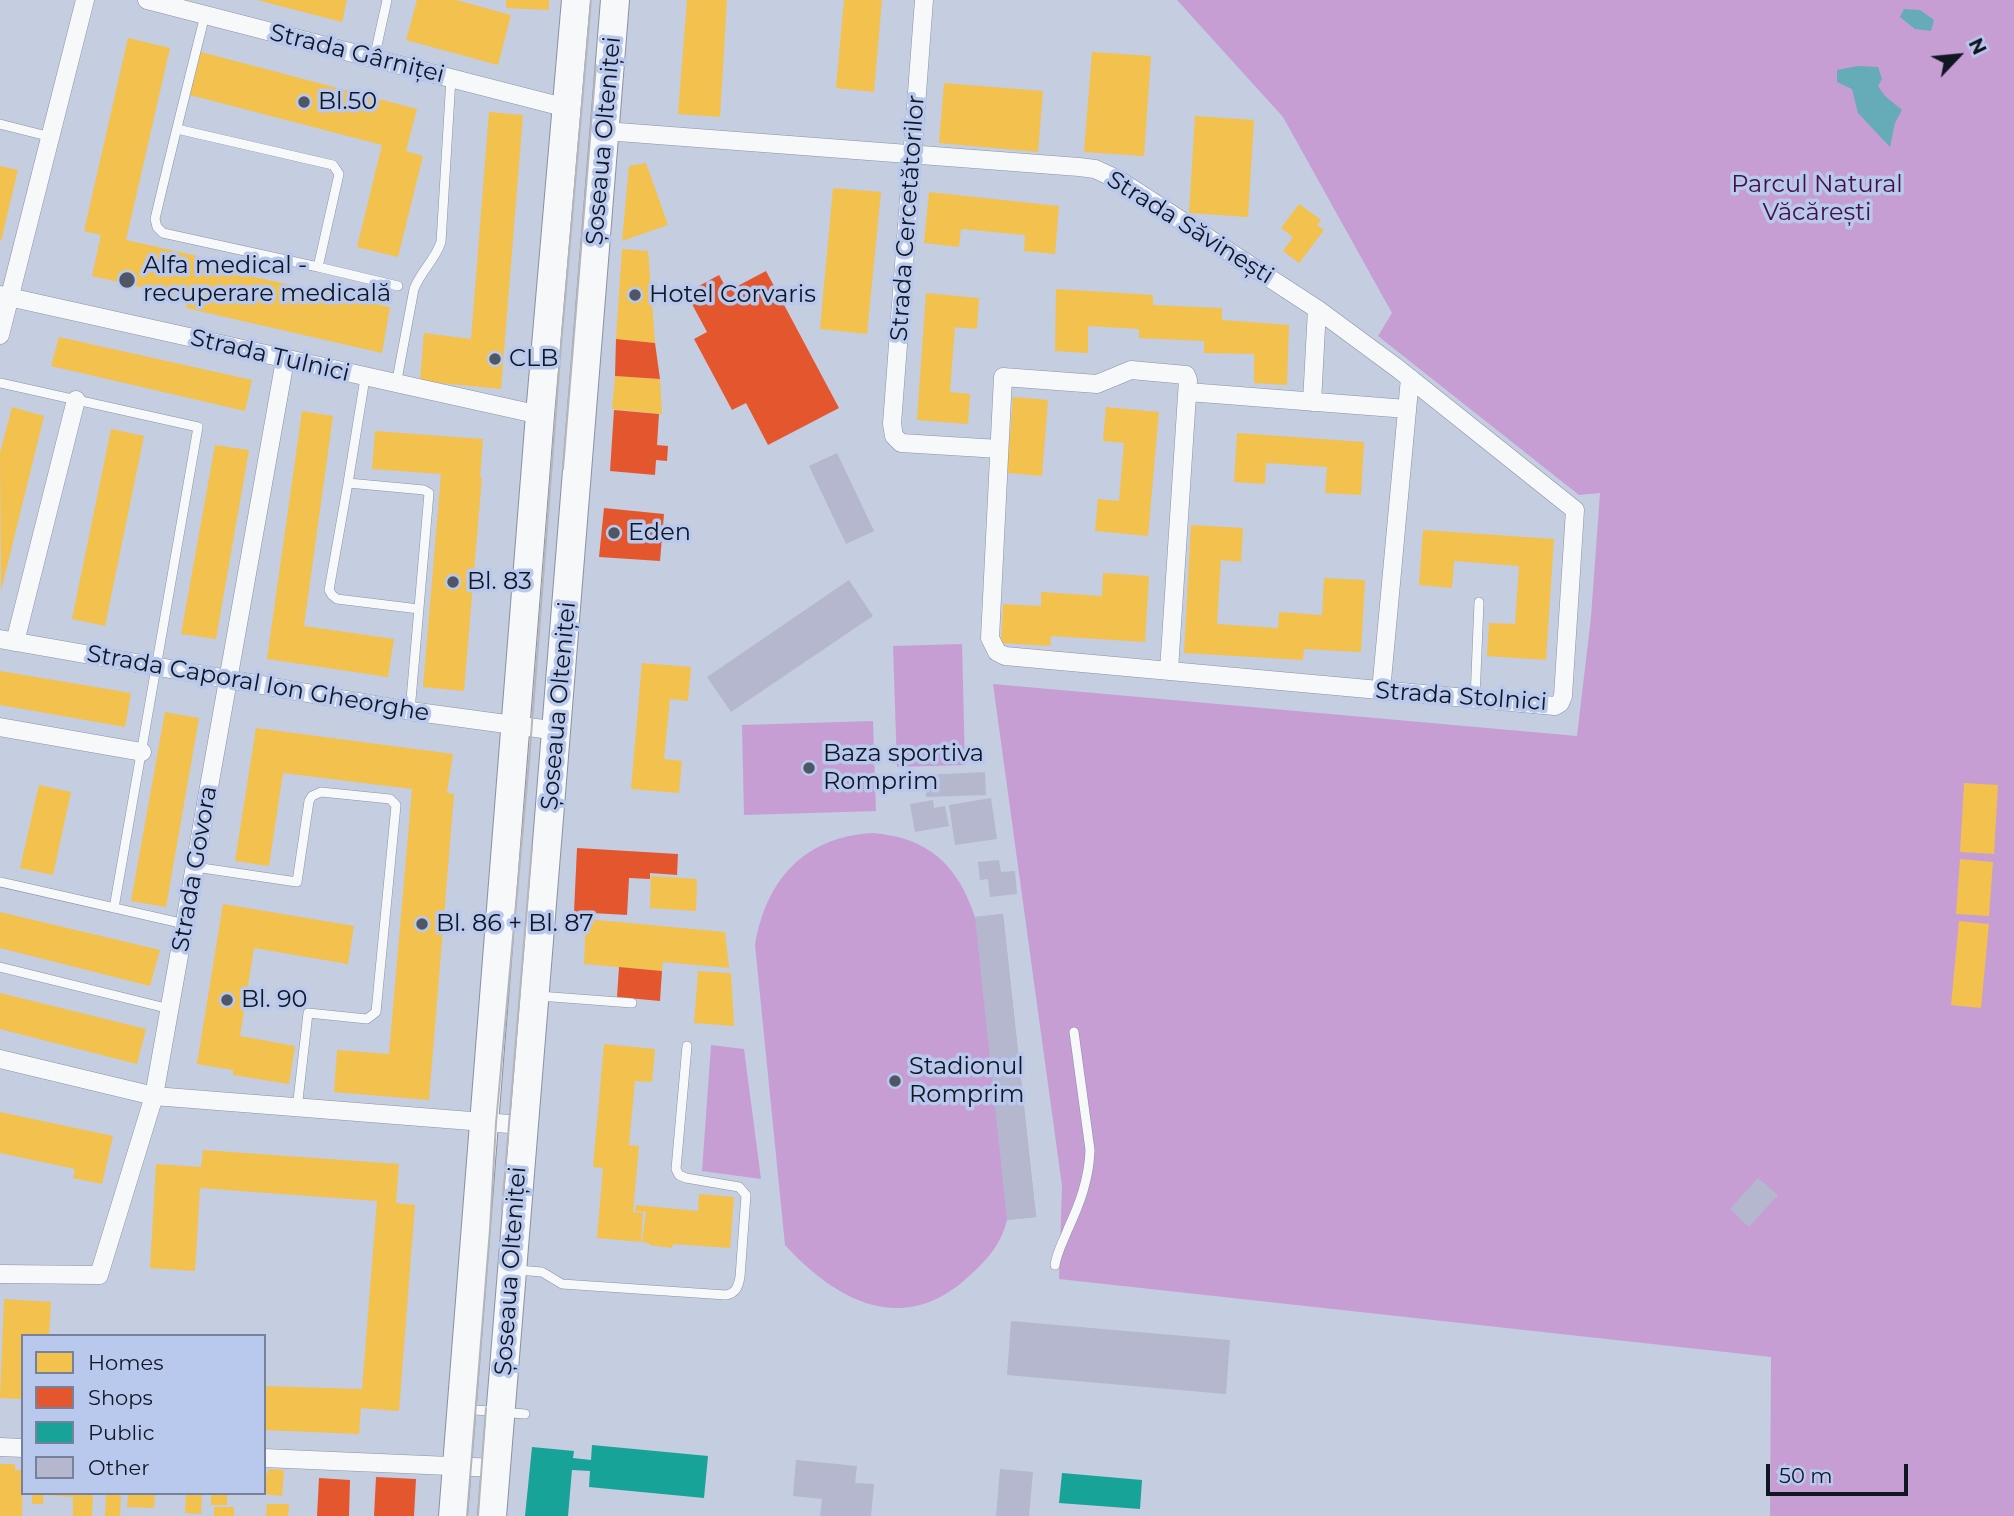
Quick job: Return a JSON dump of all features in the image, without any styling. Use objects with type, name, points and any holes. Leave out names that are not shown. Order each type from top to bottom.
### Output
[{"type":"main road","name":"Șoseaua Olteniței","points":[[453,1516],[540,415],[576,0]]},
{"type":"main road","name":"Șoseaua Olteniței","points":[[492,1516],[496,1468],[513,1413],[512,1270],[522,1125],[558,731],[615,0]]},
{"type":"street","points":[[0,335],[5,296],[51,137],[85,0]]},
{"type":"street","name":"Strada Gârniței","points":[[147,0],[567,108]]},
{"type":"street","name":"Strada Cercetătorilor","points":[[924,0],[893,411],[894,436],[901,443],[999,449]]},
{"type":"street","name":"Strada Săvinești","points":[[605,131],[1079,167],[1105,173],[1317,309],[1410,378],[1574,510]]},
{"type":"street","name":"Strada Tulnici","points":[[5,296],[540,415]]},
{"type":"street","points":[[1312,402],[1317,309]]},
{"type":"street","name":"Strada Govora","points":[[0,1274],[99,1275],[154,1096],[285,360]]},
{"type":"street","points":[[999,449],[1003,377],[1097,384],[1131,370],[1182,373],[1188,380],[1169,670]]},
{"type":"street","points":[[1381,691],[1410,378]]},
{"type":"street","points":[[1188,392],[1407,409]]},
{"type":"street","points":[[8,641],[76,400]]},
{"type":"street","name":"Strada Stolnici","points":[[999,449],[990,638],[996,652],[1005,656],[1555,706],[1563,696],[1574,510]]},
{"type":"street","name":"Strada Caporal Ion Gheorghe","points":[[8,641],[410,711],[558,731]]},
{"type":"street","points":[[0,727],[142,752]]},
{"type":"street","points":[[0,1059],[154,1096],[522,1125]]},
{"type":"street","points":[[0,1447],[21,1448]]},
{"type":"street","points":[[266,1458],[496,1468]]},
{"type":"lane","points":[[374,58],[387,0]]},
{"type":"lane","points":[[205,15],[155,219],[157,227],[163,233],[398,286]]},
{"type":"lane","points":[[396,385],[414,289],[418,278],[437,255],[441,242],[451,78]]},
{"type":"lane","points":[[0,124],[51,137]]},
{"type":"lane","points":[[177,129],[333,164],[339,174],[318,267]]},
{"type":"lane","points":[[365,378],[329,590],[337,599],[419,610]]},
{"type":"lane","points":[[0,383],[198,427],[114,908]]},
{"type":"lane","points":[[348,483],[424,490],[429,493],[410,711]]},
{"type":"lane","points":[[1475,699],[1479,602]]},
{"type":"lane","points":[[195,867],[297,883],[309,801],[312,796],[323,792],[390,799],[396,805],[376,1012],[367,1019],[308,1013],[297,1109]]},
{"type":"lane","points":[[0,881],[185,924]]},
{"type":"lane","points":[[0,967],[170,1009]]},
{"type":"lane","points":[[534,996],[632,1003]]},
{"type":"lane","points":[[1055,1265],[1057,1252],[1087,1182],[1089,1166],[1090,1150],[1074,1032]]},
{"type":"lane","points":[[512,1270],[542,1272],[562,1284],[726,1295],[732,1294],[736,1289],[740,1277],[746,1195],[744,1190],[739,1186],[685,1178],[679,1175],[676,1169],[687,1046]]},
{"type":"lane","points":[[462,1409],[513,1413]]},
{"type":"green space","name":"Parcul Natural Văcărești","points":[[1177,0],[2014,0],[2014,1516],[1770,1516],[1771,1357],[1059,1279],[1062,1186],[993,684],[1577,736],[1591,617],[1600,493],[1579,495],[1378,336],[1392,313],[1283,117]]},
{"type":"green space","name":"Baza sportiva Romprim","points":[[962,644],[965,765],[897,767],[893,646]]},
{"type":"green space","name":"Baza sportiva Romprim","points":[[873,721],[876,811],[744,815],[742,725]]},
{"type":"green space","name":"Stadionul Romprim","points":[[872,833],[909,840],[938,857],[960,882],[975,917],[1003,914],[1036,1217],[1007,1220],[997,1245],[987,1259],[944,1295],[919,1305],[895,1308],[848,1296],[805,1265],[785,1245],[755,945],[768,901],[792,866],[827,843],[848,836]]},
{"type":"green space","points":[[711,1045],[744,1049],[761,1179],[702,1171]]},
{"type":"water","points":[[1904,9],[1920,10],[1934,20],[1931,31],[1915,29],[1900,17]]},
{"type":"water","points":[[1858,66],[1878,67],[1882,79],[1878,86],[1885,96],[1902,110],[1895,123],[1890,147],[1858,113],[1852,89],[1837,82],[1837,70]]},
{"type":"building: Homes","points":[[257,0],[347,0],[342,22]]},
{"type":"building: Homes","points":[[417,0],[456,0],[511,15],[498,65],[406,40]]},
{"type":"building: Homes","points":[[506,0],[549,0],[549,10],[506,8]]},
{"type":"building: Homes","points":[[687,0],[727,0],[720,117],[678,114]]},
{"type":"building: Homes","points":[[844,0],[882,0],[874,92],[836,88]]},
{"type":"building: Homes","points":[[128,38],[170,48],[126,240],[197,256],[196,264],[390,307],[382,353],[186,308],[188,298],[92,276],[101,235],[84,231]]},
{"type":"building: Homes","name":"Bl.50","points":[[201,52],[417,109],[406,151],[423,156],[398,257],[357,247],[382,145],[190,95]]},
{"type":"building: Homes","points":[[1092,52],[1151,56],[1144,156],[1084,152]]},
{"type":"building: Homes","points":[[944,83],[1043,91],[1038,152],[939,143]]},
{"type":"building: Homes","points":[[489,112],[523,115],[501,389],[420,381],[424,333],[471,339]]},
{"type":"building: Homes","points":[[1195,116],[1254,120],[1248,217],[1189,213]]},
{"type":"building: Homes","points":[[646,163],[668,225],[622,241],[629,166]]},
{"type":"building: Homes","points":[[0,166],[18,170],[1,241],[0,240]]},
{"type":"building: Homes","points":[[833,188],[881,192],[867,334],[820,329]]},
{"type":"building: Homes","points":[[929,192],[1059,206],[1055,254],[1024,251],[1025,235],[961,229],[959,247],[924,243]]},
{"type":"building: Homes","points":[[1299,204],[1321,220],[1317,225],[1324,230],[1299,263],[1283,251],[1293,237],[1281,228]]},
{"type":"building: Homes","name":"Hotel Corvaris","points":[[622,249],[648,251],[655,343],[616,339]]},
{"type":"building: Homes","points":[[1056,289],[1153,295],[1153,305],[1222,308],[1222,320],[1289,325],[1287,385],[1254,383],[1254,354],[1204,353],[1204,341],[1139,338],[1139,329],[1088,326],[1088,353],[1055,351]]},
{"type":"building: Homes","points":[[926,293],[979,298],[977,329],[955,327],[950,392],[970,394],[968,424],[917,420]]},
{"type":"building: Homes","points":[[59,337],[252,380],[245,411],[51,366]]},
{"type":"building: Homes","points":[[615,376],[660,379],[662,414],[612,409]]},
{"type":"building: Homes","points":[[1013,397],[1048,400],[1042,476],[1007,473]]},
{"type":"building: Homes","points":[[12,407],[44,416],[1,591],[0,453]]},
{"type":"building: Homes","points":[[1106,407],[1159,412],[1148,536],[1095,531],[1098,499],[1119,501],[1124,443],[1103,441]]},
{"type":"building: Homes","points":[[302,411],[333,416],[304,626],[394,639],[388,677],[267,659]]},
{"type":"building: Homes","points":[[111,429],[144,436],[105,626],[72,619]]},
{"type":"building: Homes","name":"Bl. 83","points":[[375,431],[483,439],[464,691],[423,687],[441,474],[372,469]]},
{"type":"building: Homes","points":[[1237,433],[1364,442],[1361,495],[1325,493],[1327,467],[1266,463],[1265,484],[1234,482]]},
{"type":"building: Homes","points":[[215,445],[249,450],[216,639],[181,634]]},
{"type":"building: Homes","points":[[1191,525],[1243,528],[1241,562],[1221,560],[1217,624],[1278,628],[1279,612],[1322,615],[1324,578],[1365,580],[1361,652],[1304,649],[1303,660],[1184,653]]},
{"type":"building: Homes","points":[[1423,530],[1554,539],[1546,660],[1487,656],[1489,623],[1515,624],[1519,566],[1454,561],[1452,588],[1419,585]]},
{"type":"building: Homes","points":[[1103,573],[1149,576],[1145,642],[1051,636],[1050,646],[1001,643],[1003,604],[1041,606],[1041,592],[1102,596]]},
{"type":"building: Homes","points":[[642,663],[691,667],[688,701],[670,699],[664,759],[682,761],[679,793],[631,789]]},
{"type":"building: Homes","points":[[0,671],[131,693],[125,727],[0,705]]},
{"type":"building: Homes","points":[[165,712],[199,718],[166,907],[131,901]]},
{"type":"building: Homes","points":[[256,728],[453,754],[447,793],[454,794],[429,1100],[334,1092],[337,1050],[389,1054],[412,789],[283,773],[269,866],[235,861]]},
{"type":"building: Homes","points":[[1964,783],[1998,785],[1994,854],[1960,852]]},
{"type":"building: Homes","points":[[39,785],[71,792],[53,875],[20,868]]},
{"type":"building: Homes","points":[[1960,859],[1993,862],[1989,916],[1956,914]]},
{"type":"building: Homes","points":[[651,876],[697,879],[696,911],[650,908]]},
{"type":"building: Homes","name":"Bl. 90","points":[[223,904],[354,926],[348,964],[254,948],[240,1036],[295,1046],[289,1084],[233,1075],[233,1070],[197,1064]]},
{"type":"building: Homes","points":[[0,912],[160,950],[150,986],[0,948]]},
{"type":"building: Homes","points":[[586,919],[725,932],[729,968],[663,962],[662,971],[584,964]]},
{"type":"building: Homes","points":[[1959,921],[1989,924],[1981,1008],[1951,1005]]},
{"type":"building: Homes","points":[[698,971],[731,973],[734,1026],[694,1023]]},
{"type":"building: Homes","points":[[0,993],[146,1029],[137,1064],[0,1029]]},
{"type":"building: Homes","points":[[604,1044],[655,1049],[652,1082],[635,1081],[629,1145],[639,1146],[633,1212],[643,1213],[641,1242],[597,1238],[603,1168],[593,1167]]},
{"type":"building: Homes","points":[[0,1112],[113,1136],[102,1184],[73,1178],[75,1169],[0,1153]]},
{"type":"building: Homes","points":[[203,1150],[399,1164],[396,1203],[415,1205],[399,1411],[361,1408],[359,1434],[266,1430],[266,1386],[362,1389],[377,1201],[200,1188],[195,1271],[150,1268],[156,1164],[201,1167]]},
{"type":"building: Homes","points":[[699,1194],[734,1197],[730,1248],[673,1244],[672,1248],[642,1242],[646,1212],[635,1211],[636,1205],[698,1211]]},
{"type":"building: Homes","points":[[4,1299],[51,1302],[49,1334],[21,1334],[21,1399],[0,1398]]},
{"type":"building: Homes","points":[[0,1464],[15,1464],[15,1470],[21,1470],[22,1516],[0,1516]]},
{"type":"building: Homes","points":[[269,1469],[284,1470],[282,1496],[266,1494]]},
{"type":"building: Homes","points":[[32,1495],[44,1495],[43,1504],[32,1504]]},
{"type":"building: Homes","points":[[45,1495],[93,1495],[92,1516],[73,1516],[73,1497]]},
{"type":"building: Homes","points":[[106,1495],[121,1495],[120,1516],[105,1516]]},
{"type":"building: Homes","points":[[128,1495],[155,1495],[154,1508],[127,1507]]},
{"type":"building: Homes","points":[[186,1495],[202,1495],[201,1514],[185,1513]]},
{"type":"building: Homes","points":[[211,1495],[227,1495],[227,1505],[211,1505]]},
{"type":"building: Homes","points":[[267,1504],[289,1504],[288,1516],[266,1516]]},
{"type":"building: Homes","points":[[214,1507],[234,1507],[234,1516],[214,1516]]},
{"type":"building: Shops","points":[[766,271],[839,408],[768,445],[746,403],[732,410],[694,339],[707,332],[686,293],[719,275],[728,291]]},
{"type":"building: Shops","points":[[616,339],[655,343],[660,379],[615,376]]},
{"type":"building: Shops","points":[[614,410],[659,414],[657,445],[668,446],[667,461],[656,460],[655,475],[610,471]]},
{"type":"building: Shops","points":[[604,508],[664,514],[660,561],[599,557]]},
{"type":"building: Shops","points":[[577,848],[678,854],[677,875],[650,873],[650,879],[629,878],[627,915],[574,912]]},
{"type":"building: Shops","points":[[619,967],[662,971],[660,1001],[617,997]]},
{"type":"building: Shops","points":[[376,1477],[416,1479],[414,1516],[374,1516]]},
{"type":"building: Shops","points":[[319,1478],[350,1480],[349,1516],[317,1516]]},
{"type":"building: Public","points":[[592,1445],[708,1456],[704,1498],[589,1487],[590,1471],[572,1470],[568,1516],[525,1516],[532,1447],[574,1451],[573,1458],[591,1460]]},
{"type":"building: Public","points":[[1062,1473],[1142,1480],[1140,1509],[1059,1503]]},
{"type":"building: Other","points":[[837,453],[874,531],[846,544],[809,466]]},
{"type":"building: Other","points":[[849,580],[873,616],[731,712],[707,677]]},
{"type":"building: Other","points":[[985,772],[986,795],[926,797],[925,775]]},
{"type":"building: Other","points":[[991,798],[997,839],[955,845],[949,805]]},
{"type":"building: Other","points":[[933,800],[934,808],[945,806],[949,826],[915,832],[910,804]]},
{"type":"building: Other","points":[[999,860],[1001,872],[1015,871],[1017,894],[990,897],[988,879],[980,880],[978,862]]},
{"type":"building: Other","points":[[1003,914],[1036,1217],[1007,1220],[975,917]]},
{"type":"building: Other","points":[[1758,1178],[1778,1195],[1749,1227],[1730,1209]]},
{"type":"building: Other","points":[[1011,1321],[1230,1340],[1226,1394],[1007,1375]]},
{"type":"building: Other","points":[[796,1460],[857,1466],[855,1483],[874,1484],[871,1516],[820,1516],[822,1499],[793,1496]]},
{"type":"building: Other","points":[[1000,1469],[1033,1472],[1029,1516],[996,1516]]},
{"type":"tram line","points":[[467,1516],[496,1123],[529,762],[591,0]]},
{"type":"tram line","points":[[563,469],[596,65]]},
{"type":"tram line","points":[[502,1209],[532,846]]},
{"type":"tram line","points":[[478,1516],[486,1408]]},
{"type":"place","name":"Bl.50","points":[[304,102]]},
{"type":"place","name":"Alfa medical - recuperare medicală","points":[[127,280]]},
{"type":"place","name":"Hotel Corvaris","points":[[635,295]]},
{"type":"place","name":"CLB","points":[[495,359]]},
{"type":"place","name":"Eden","points":[[614,533]]},
{"type":"place","name":"Bl. 83","points":[[453,582]]},
{"type":"place","name":"Baza sportiva Romprim","points":[[809,768]]},
{"type":"place","name":"Bl. 86 + Bl. 87","points":[[422,924]]},
{"type":"place","name":"Bl. 90","points":[[227,1000]]},
{"type":"place","name":"Stadionul Romprim","points":[[895,1081]]}]
